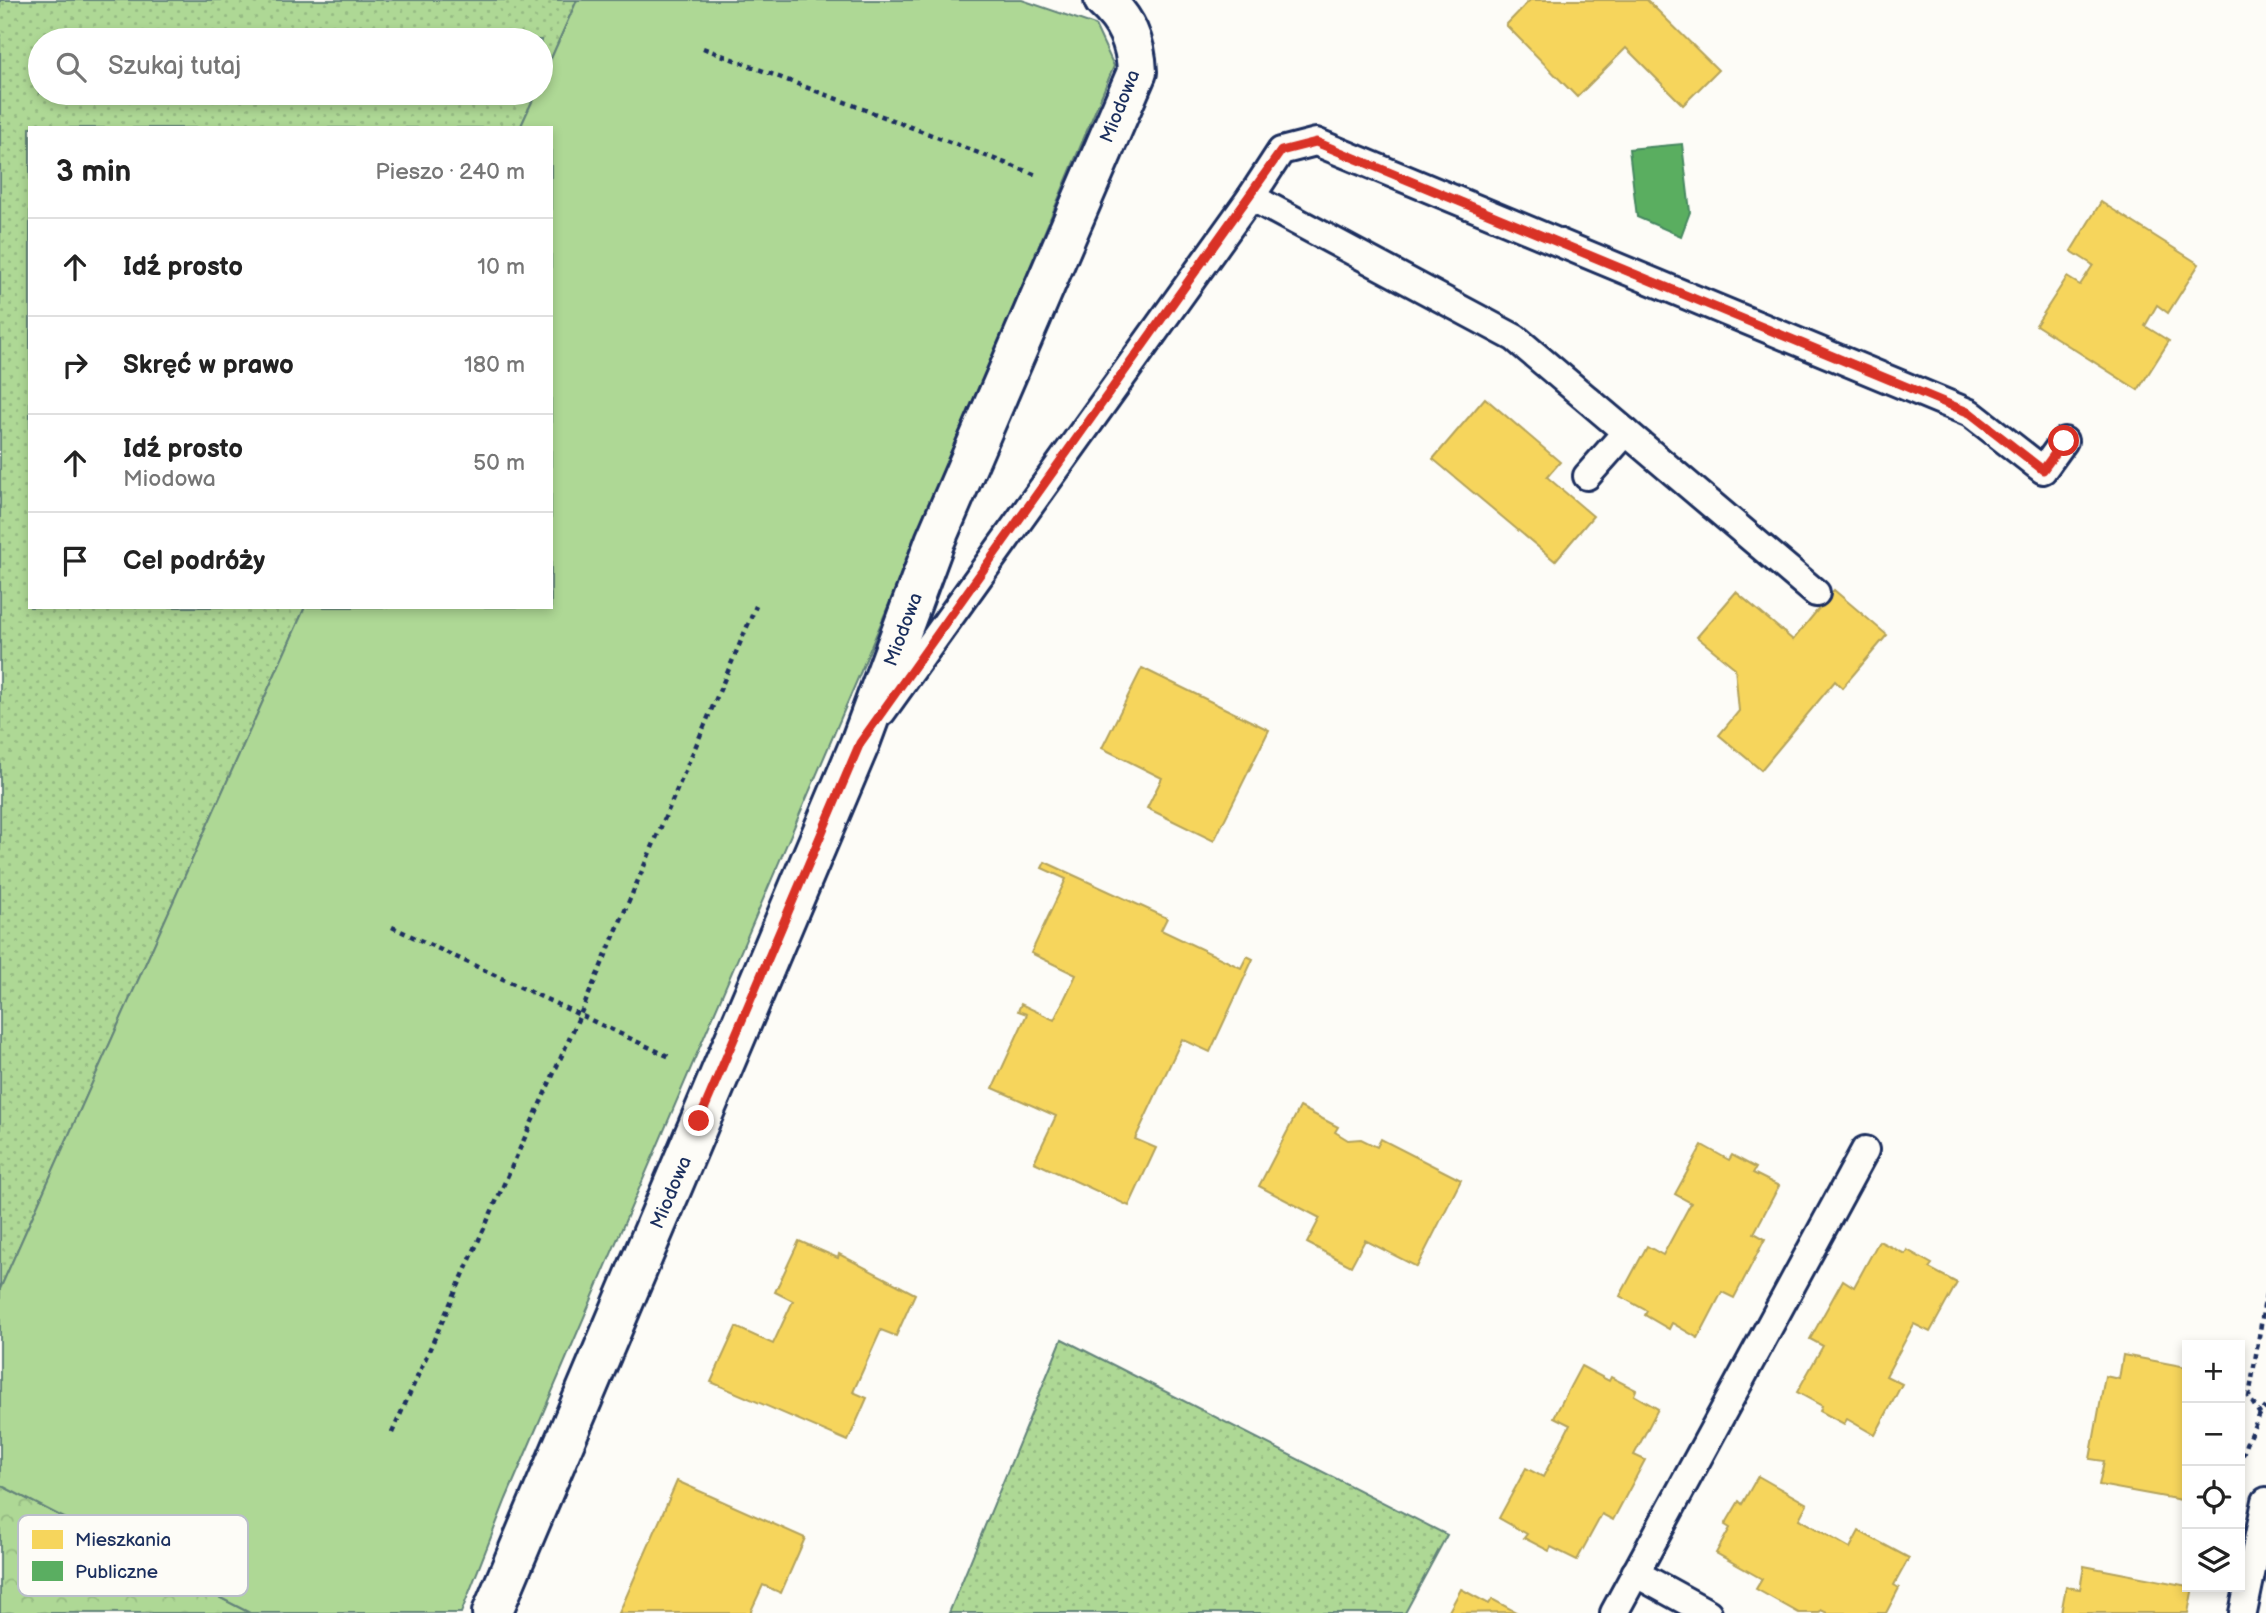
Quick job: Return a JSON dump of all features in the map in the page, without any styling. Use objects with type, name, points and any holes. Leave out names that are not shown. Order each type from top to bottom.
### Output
[{"type":"street","name":"Miodowa","points":[[492,1613],[860,743],[935,541],[1137,72],[1136,52],[1129,32],[1117,12],[1104,0]]},
{"type":"lane","points":[[860,743],[1251,197],[1281,151],[1316,142],[1970,413],[2043,470],[2064,441]]},
{"type":"lane","points":[[1251,197],[1515,338],[1816,593]]},
{"type":"lane","points":[[1587,477],[1626,432]]},
{"type":"lane","points":[[1614,1613],[1865,1150]]},
{"type":"lane","points":[[2243,1613],[2266,1502]]},
{"type":"lane","points":[[1635,1573],[1707,1613]]},
{"type":"path","points":[[703,48],[1083,193]]},
{"type":"path","points":[[392,1433],[580,1015],[756,606]]},
{"type":"path","points":[[392,927],[717,1079]]},
{"type":"path","points":[[2260,1414],[2249,1397],[2266,1294]]},
{"type":"path","points":[[2245,1444],[2266,1407]]},
{"type":"green space","points":[[0,0],[577,0],[553,54],[553,28],[28,28],[28,105],[531,105],[521,126],[28,126],[28,609],[304,609],[0,1289]]},
{"type":"green space","points":[[577,0],[1022,0],[1095,25],[1114,66],[861,671],[506,1499],[461,1613],[250,1613],[217,1596],[248,1596],[248,1515],[59,1515],[0,1485],[0,1289],[304,609],[553,609],[553,126],[521,126],[531,105],[553,105],[553,54]]},
{"type":"green space","points":[[1062,1339],[1447,1535],[1405,1613],[949,1613]]},
{"type":"green space","points":[[0,1485],[59,1515],[18,1515],[18,1596],[217,1596],[250,1613],[0,1613]]},
{"type":"building: Mieszkania","points":[[1530,0],[1647,0],[1718,70],[1683,105],[1626,48],[1577,97],[1506,25]]},
{"type":"building: Mieszkania","points":[[2101,202],[2199,264],[2168,313],[2157,305],[2145,326],[2169,341],[2138,390],[2036,325],[2067,277],[2080,285],[2093,265],[2071,251]]},
{"type":"building: Mieszkania","points":[[1485,398],[1560,462],[1547,477],[1593,516],[1555,561],[1433,459]]},
{"type":"building: Mieszkania","points":[[1834,590],[1887,635],[1842,688],[1835,681],[1761,770],[1719,735],[1739,711],[1735,668],[1697,637],[1736,592],[1793,640]]},
{"type":"building: Mieszkania","points":[[1142,668],[1269,730],[1214,841],[1147,808],[1162,778],[1102,748]]},
{"type":"building: Mieszkania","points":[[1045,862],[1167,918],[1161,930],[1241,968],[1247,956],[1253,959],[1210,1052],[1182,1039],[1135,1139],[1156,1148],[1129,1206],[1034,1162],[1056,1116],[993,1088],[1027,1014],[1018,1011],[1021,1004],[1054,1020],[1076,975],[1031,953],[1066,879],[1042,868]]},
{"type":"building: Mieszkania","points":[[1300,1107],[1338,1127],[1335,1132],[1348,1140],[1361,1139],[1377,1147],[1381,1139],[1461,1180],[1417,1267],[1365,1240],[1351,1266],[1307,1243],[1320,1218],[1259,1186]]},
{"type":"building: Mieszkania","points":[[1702,1145],[1729,1160],[1732,1155],[1756,1168],[1753,1173],[1779,1186],[1754,1233],[1765,1239],[1734,1298],[1722,1292],[1698,1338],[1672,1323],[1669,1329],[1645,1315],[1647,1311],[1620,1296],[1647,1246],[1663,1255],[1691,1203],[1675,1194]]},
{"type":"building: Mieszkania","points":[[799,1241],[838,1258],[839,1254],[915,1294],[896,1336],[881,1330],[853,1392],[867,1398],[848,1441],[711,1382],[736,1327],[773,1344],[793,1301],[775,1292]]},
{"type":"building: Mieszkania","points":[[1879,1241],[1905,1254],[1907,1250],[1932,1264],[1929,1268],[1957,1283],[1930,1332],[1914,1324],[1886,1376],[1902,1384],[1875,1435],[1847,1419],[1844,1424],[1820,1411],[1822,1406],[1797,1392],[1823,1346],[1810,1339],[1843,1280],[1854,1287]]},
{"type":"building: Mieszkania","points":[[2123,1355],[2182,1366],[2182,1500],[2099,1485],[2104,1461],[2090,1459],[2105,1376],[2119,1379]]},
{"type":"building: Mieszkania","points":[[1581,1366],[1609,1381],[1611,1377],[1636,1390],[1634,1395],[1658,1409],[1634,1455],[1645,1460],[1613,1520],[1602,1514],[1577,1560],[1551,1547],[1549,1551],[1524,1538],[1527,1534],[1499,1518],[1526,1468],[1543,1477],[1570,1425],[1554,1417]]},
{"type":"building: Mieszkania","points":[[1758,1476],[1807,1504],[1799,1519],[1850,1548],[1859,1531],[1909,1558],[1894,1585],[1899,1588],[1886,1613],[1827,1613],[1821,1610],[1819,1613],[1799,1613],[1756,1589],[1762,1579],[1716,1553],[1730,1528],[1725,1525],[1739,1501],[1742,1504]]},
{"type":"building: Mieszkania","points":[[677,1481],[805,1538],[781,1593],[763,1585],[750,1613],[619,1613]]},
{"type":"building: Mieszkania","points":[[2084,1566],[2182,1585],[2182,1592],[2192,1592],[2188,1613],[2061,1613],[2066,1587],[2080,1589]]},
{"type":"building: Mieszkania","points":[[1461,1589],[1489,1604],[1492,1599],[1516,1612],[1448,1613]]},
{"type":"building: Publiczne","points":[[1682,144],[1690,212],[1681,236],[1637,217],[1629,149]]},
{"type":"route","points":[[699,1121],[860,743],[1251,197],[1281,151],[1316,142],[1970,413],[2043,470],[2064,441]]}]
